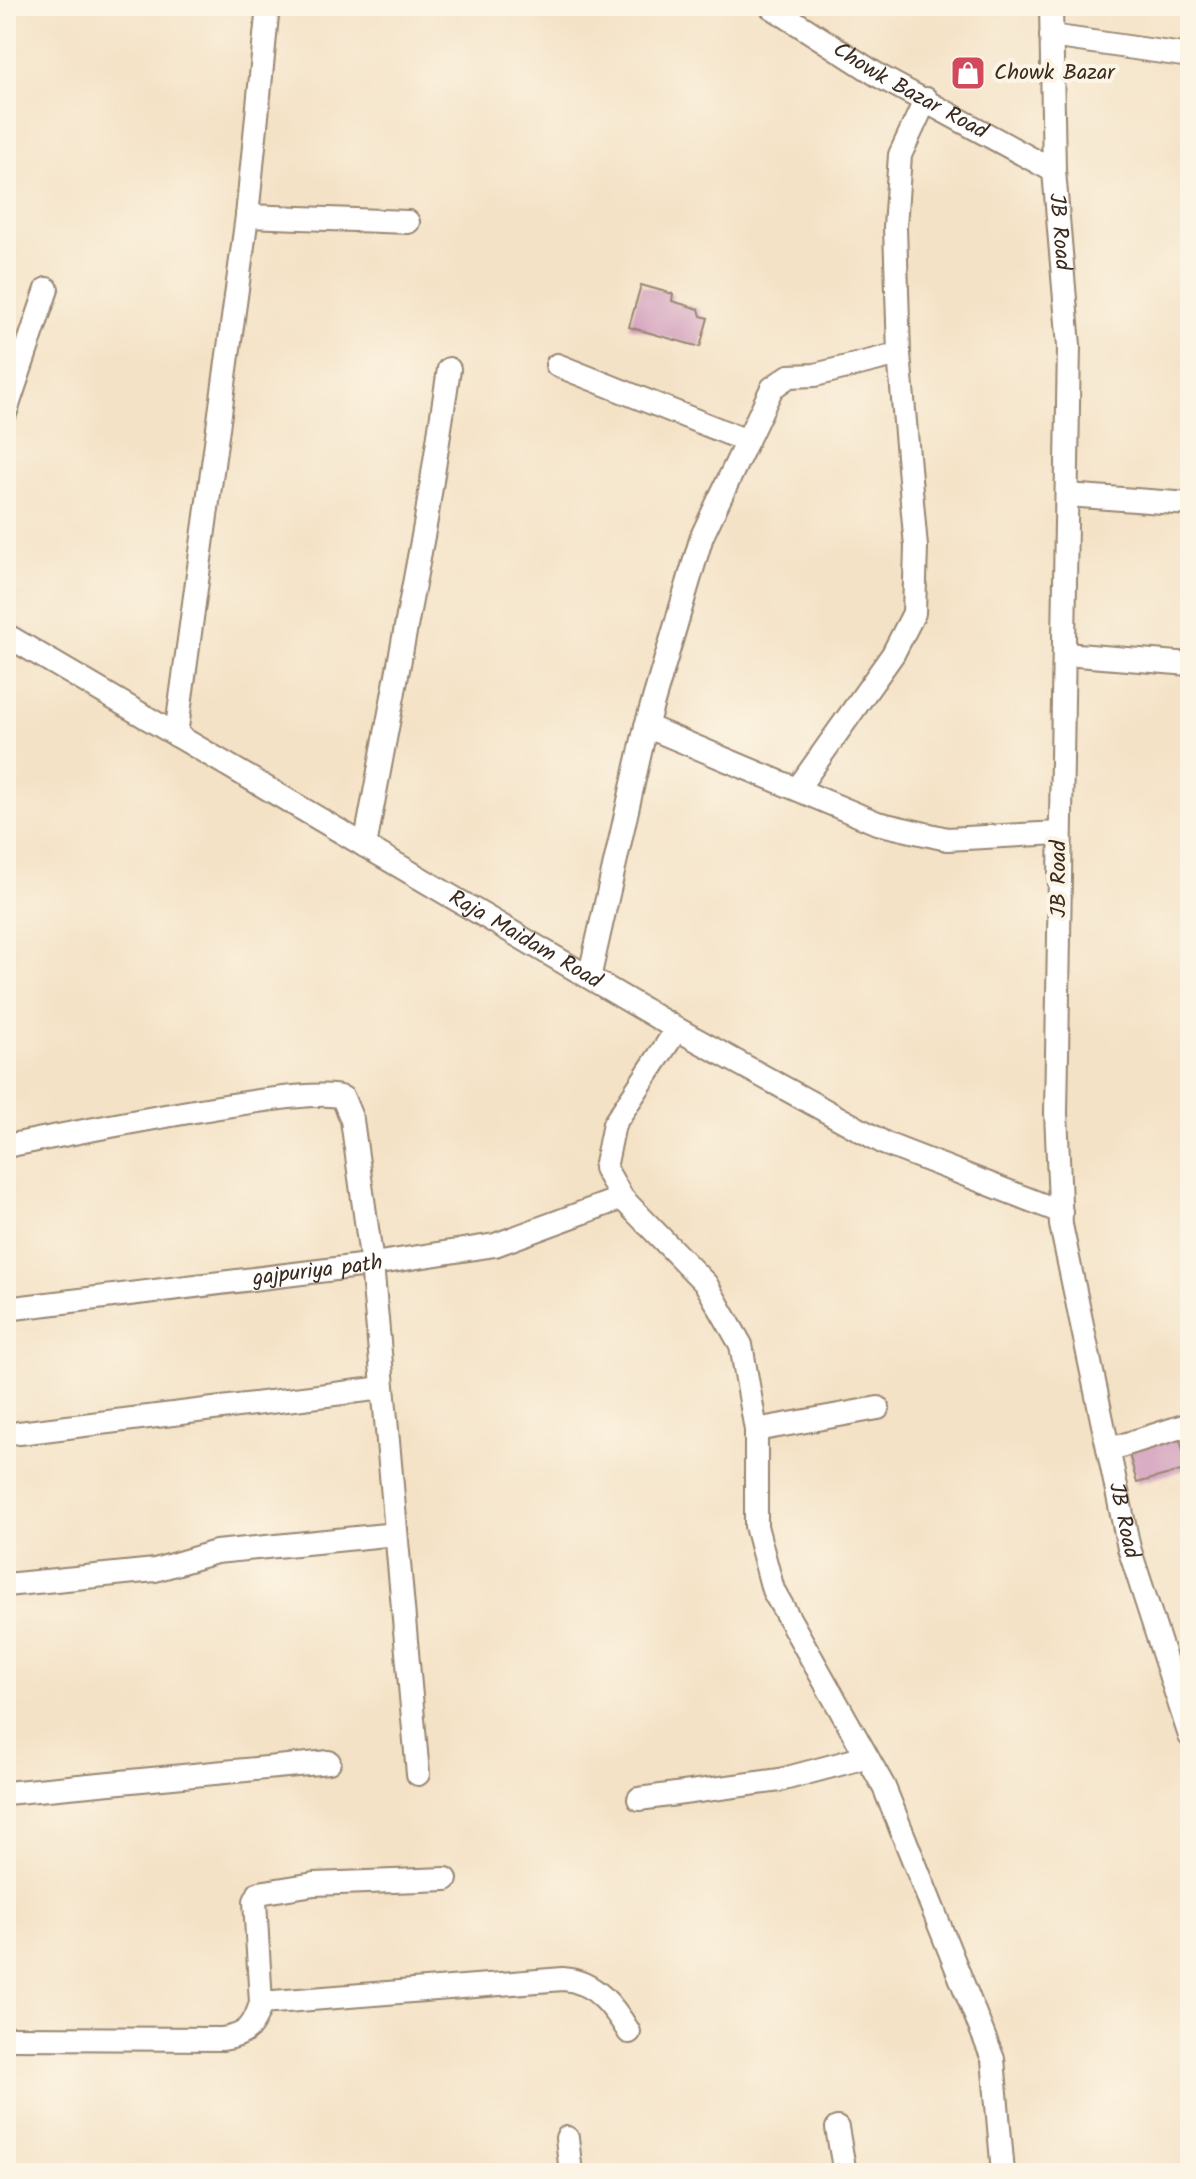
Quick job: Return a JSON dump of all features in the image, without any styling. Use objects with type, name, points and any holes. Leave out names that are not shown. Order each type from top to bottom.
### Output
[{"type":"street","points":[[176,735],[247,216],[268,6]]},
{"type":"street","name":"Chowk Bazar Road","points":[[770,6],[879,76],[1054,171]]},
{"type":"street","name":"JB Road","points":[[1051,6],[1054,171],[1069,346],[1056,1113],[1061,1212],[1129,1548],[1186,1712],[1190,1736]]},
{"type":"street","points":[[1051,36],[1190,56]]},
{"type":"street","points":[[798,788],[893,654],[914,613],[916,547],[899,354],[895,227],[900,155],[926,99]]},
{"type":"street","points":[[247,216],[408,222]]},
{"type":"street","points":[[6,411],[10,384],[47,289]]},
{"type":"street","points":[[590,974],[646,726],[702,536],[772,388],[780,380],[899,354]]},
{"type":"street","points":[[557,365],[747,441]]},
{"type":"street","points":[[365,846],[426,520],[449,369]]},
{"type":"street","points":[[1067,495],[1190,504]]},
{"type":"street","name":"Raja Maidam Road","points":[[6,635],[590,974],[677,1029],[886,1144],[1061,1212]]},
{"type":"street","points":[[1065,654],[1190,664]]},
{"type":"street","points":[[646,726],[877,823],[916,834],[947,839],[1059,833]]},
{"type":"street","points":[[677,1029],[614,1124],[605,1168],[622,1198],[686,1261],[725,1314],[741,1345],[756,1430],[756,1526],[773,1590],[884,1787],[993,2059],[1003,2173]]},
{"type":"street","points":[[6,1146],[263,1101],[336,1095],[349,1107],[372,1264],[418,1774]]},
{"type":"street","name":"gajpuriya path","points":[[6,1309],[372,1264],[495,1245],[622,1198]]},
{"type":"street","points":[[19,1433],[383,1388]]},
{"type":"street","points":[[756,1430],[878,1408]]},
{"type":"street","points":[[1111,1449],[1190,1424]]},
{"type":"street","points":[[6,1585],[155,1570],[216,1552],[396,1534]]},
{"type":"street","points":[[639,1799],[780,1780],[866,1757]]},
{"type":"street","points":[[6,1793],[329,1762]]},
{"type":"street","points":[[6,2038],[234,2038],[255,2023],[261,2003],[255,1901],[259,1893],[314,1884],[446,1879]]},
{"type":"street","points":[[261,2003],[573,1980],[598,1993],[614,2008],[629,2032]]},
{"type":"street","points":[[837,2128],[845,2173]]},
{"type":"street","points":[[567,2138],[571,2173]]},
{"type":"building","points":[[641,285],[673,294],[672,301],[699,309],[701,316],[708,318],[700,347],[629,327]]},
{"type":"building","points":[[1179,1436],[1188,1469],[1137,1483],[1128,1450]]},
{"type":"place","name":"Chowk Bazar","points":[[968,73]]}]
